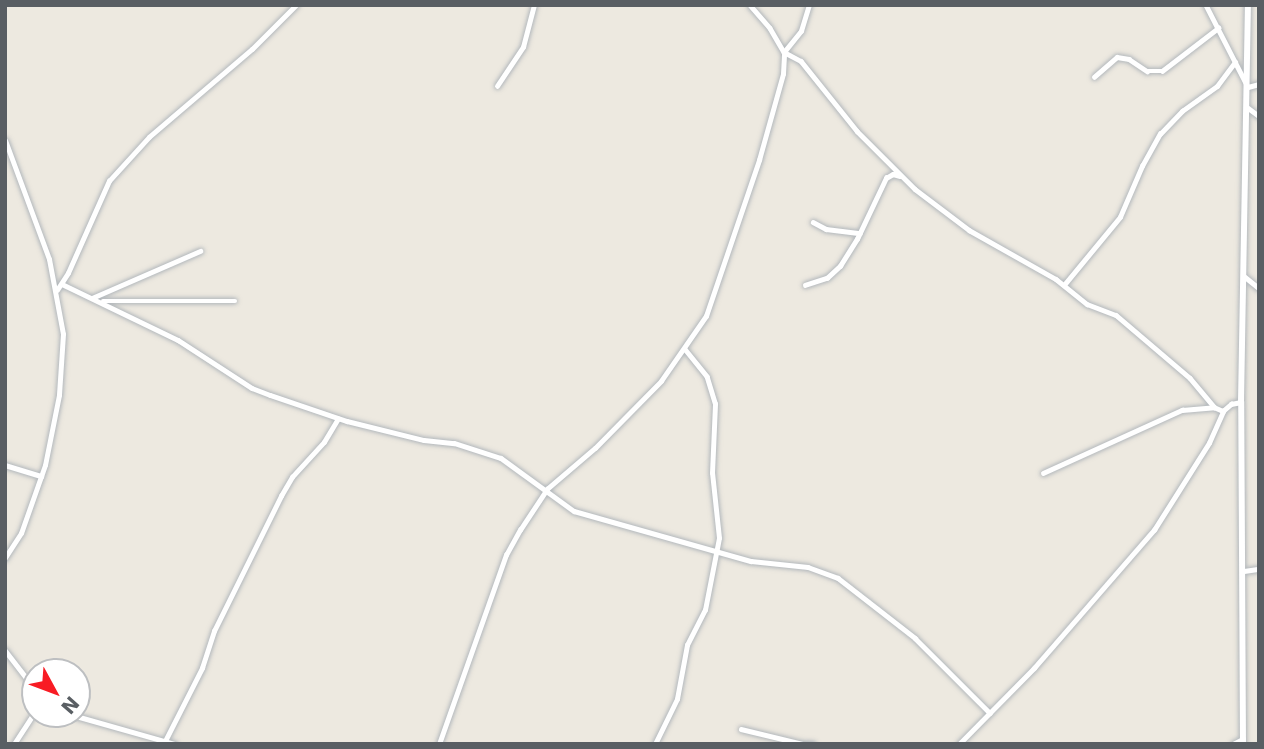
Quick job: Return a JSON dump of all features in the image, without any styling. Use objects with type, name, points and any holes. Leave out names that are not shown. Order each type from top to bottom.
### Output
[{"type":"main road","points":[[1243,741],[1241,402],[1248,5]]},
{"type":"street","points":[[57,290],[109,181],[149,137],[252,49],[296,5]]},
{"type":"street","points":[[497,86],[523,47],[534,5]]},
{"type":"street","points":[[439,744],[506,555],[547,489],[637,409],[685,350],[706,316],[729,254],[783,74],[783,52],[770,28],[750,5]]},
{"type":"street","points":[[783,52],[801,31],[808,5]]},
{"type":"street","points":[[1206,5],[1248,87],[1259,84]]},
{"type":"street","points":[[1094,77],[1117,57],[1125,57],[1155,73],[1162,71],[1218,28]]},
{"type":"street","points":[[783,52],[801,61],[857,131],[901,176],[969,230],[1064,285],[1093,307],[1115,315],[1190,378],[1214,407]]},
{"type":"street","points":[[1064,285],[1120,217],[1142,166],[1160,134],[1182,111],[1217,86],[1235,62]]},
{"type":"street","points":[[1247,107],[1258,114]]},
{"type":"street","points":[[5,140],[49,259],[57,290],[63,334],[62,360],[42,476],[21,533],[5,558]]},
{"type":"street","points":[[804,285],[815,284],[834,272],[850,252],[886,178],[893,174],[901,176]]},
{"type":"street","points":[[813,222],[826,229],[860,233]]},
{"type":"street","points":[[92,298],[200,251]]},
{"type":"street","points":[[1244,276],[1259,288]]},
{"type":"street","points":[[62,284],[178,340],[252,388],[338,419],[485,451],[501,458],[547,489],[573,511],[591,518],[764,564],[808,567],[838,578],[915,638],[990,713]]},
{"type":"street","points":[[101,302],[235,301]]},
{"type":"street","points":[[655,744],[677,699],[687,645],[705,610],[720,524],[712,473],[715,404],[707,377],[685,350]]},
{"type":"street","points":[[958,744],[1034,668],[1154,530],[1209,443],[1223,411],[1231,404],[1241,402]]},
{"type":"street","points":[[1043,473],[1172,414],[1200,406],[1223,411]]},
{"type":"street","points":[[165,741],[202,668],[214,631],[281,496],[292,477],[324,442],[338,419]]},
{"type":"street","points":[[5,465],[42,476]]},
{"type":"street","points":[[1244,570],[1259,569]]},
{"type":"street","points":[[5,650],[21,671]]},
{"type":"street","points":[[91,720],[175,744]]},
{"type":"street","points":[[14,744],[24,728]]},
{"type":"street","points":[[741,729],[803,744],[814,744]]},
{"type":"street","points":[[1233,744],[1243,741]]}]
